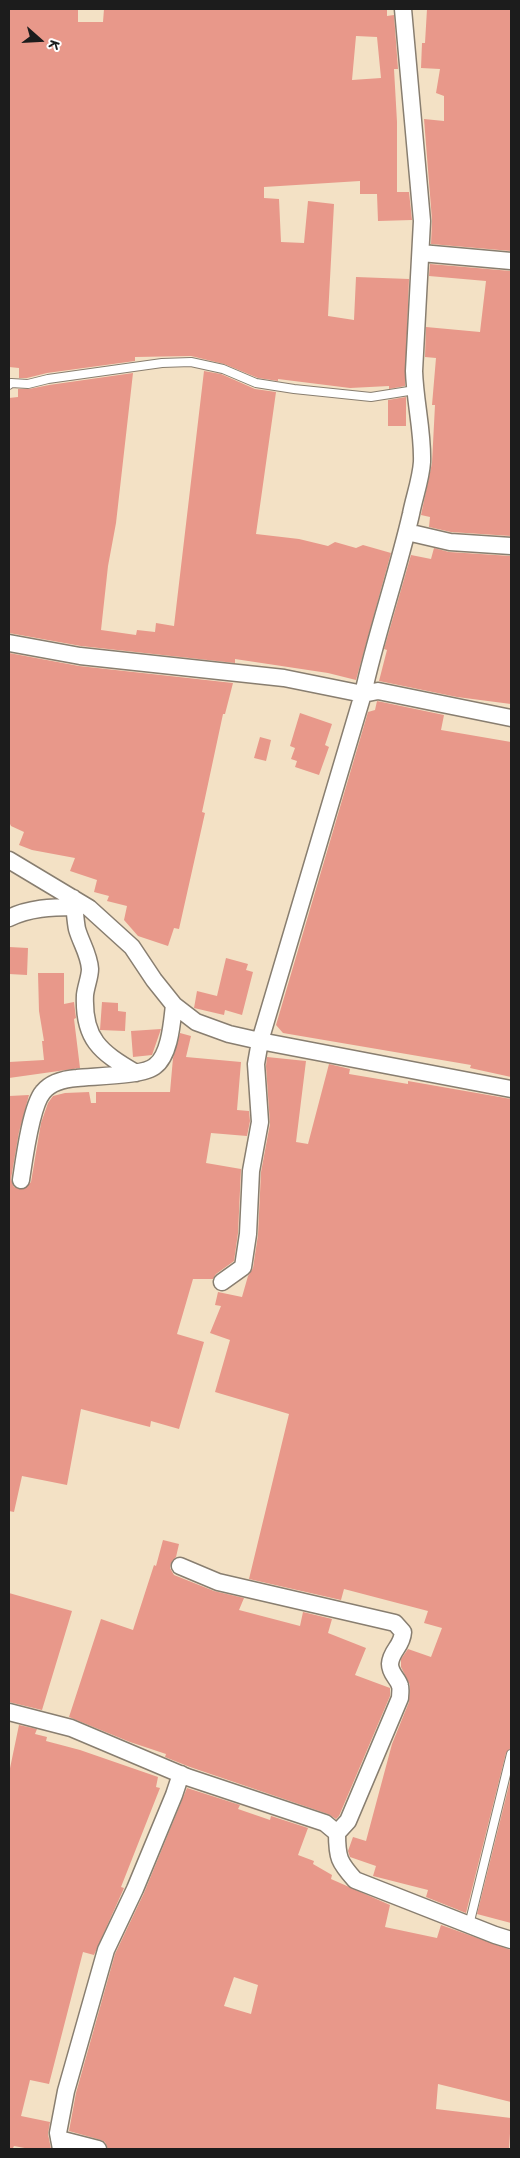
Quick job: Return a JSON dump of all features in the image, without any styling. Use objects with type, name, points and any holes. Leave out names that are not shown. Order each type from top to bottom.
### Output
[{"type":"street","points":[[222,1282],[243,1267],[247,1242],[251,1171],[260,1122],[256,1064],[260,1041],[363,694],[407,532],[422,464],[422,434],[414,390],[422,221],[403,9]]},
{"type":"street","points":[[421,253],[511,261]]},
{"type":"street","points":[[407,532],[450,542],[511,546]]},
{"type":"street","points":[[9,643],[80,656],[284,678],[363,694],[378,691],[511,718]]},
{"type":"street","points":[[9,860],[74,903],[90,908],[132,947],[154,980],[174,1005],[196,1022],[229,1034],[260,1041],[511,1089]]},
{"type":"street","points":[[9,918],[19,913],[74,903]]},
{"type":"street","points":[[74,903],[77,928],[88,957],[90,971],[86,993],[86,1017],[90,1033],[103,1050],[118,1063],[137,1073]]},
{"type":"street","points":[[20,1180],[33,1116],[41,1094],[50,1085],[65,1079],[137,1073],[156,1066],[166,1051],[174,1005]]},
{"type":"street","points":[[180,1566],[218,1582],[395,1623],[403,1632],[402,1642],[394,1652],[390,1664],[392,1676],[400,1686],[400,1698],[348,1821],[337,1833],[337,1848],[341,1864],[355,1880],[511,1940]]},
{"type":"street","points":[[9,1712],[71,1728],[181,1774],[325,1823],[337,1833]]},
{"type":"street","points":[[98,2149],[60,2144],[58,2134],[66,2091],[106,1950],[135,1889],[181,1774]]},
{"type":"lane","points":[[9,385],[11,383],[28,384],[48,379],[162,363],[191,362],[223,369],[256,384],[294,389],[371,397],[414,390]]},
{"type":"lane","points":[[469,1925],[511,1754]]},
{"type":"building","points":[[9,9],[78,9],[78,22],[103,22],[104,9],[387,9],[387,16],[394,15],[398,69],[394,69],[397,122],[397,192],[409,192],[412,220],[378,221],[377,194],[360,194],[360,181],[264,187],[264,198],[279,199],[281,242],[304,243],[308,201],[334,204],[328,316],[354,320],[356,277],[409,279],[405,386],[389,389],[389,386],[350,388],[278,379],[278,381],[258,378],[224,364],[191,356],[135,357],[135,361],[47,373],[27,378],[19,378],[19,368],[9,367]],"holes":[[[356,36],[377,37],[381,78],[352,80]]]},
{"type":"building","points":[[427,9],[511,9],[511,251],[431,244],[432,220],[424,119],[444,121],[444,96],[436,93],[440,69],[421,68],[422,43],[425,43]]},
{"type":"building","points":[[430,264],[511,271],[511,536],[451,532],[429,527],[430,517],[421,515],[432,463],[435,405],[432,405],[436,358],[425,357],[426,327],[480,332],[486,281],[429,276]]},
{"type":"building","points":[[204,371],[221,374],[255,389],[276,392],[256,534],[299,539],[328,546],[335,542],[356,548],[363,545],[391,553],[356,680],[328,673],[235,659],[235,663],[81,646],[9,633],[9,398],[18,397],[18,389],[29,389],[133,373],[116,523],[108,566],[101,630],[136,635],[137,630],[155,632],[156,623],[174,626]]},
{"type":"building","points":[[406,397],[406,426],[388,426],[388,400]]},
{"type":"building","points":[[434,548],[449,552],[511,556],[511,704],[457,697],[379,681],[387,650],[384,649],[411,555],[431,559]]},
{"type":"building","points":[[9,653],[79,666],[233,683],[225,714],[223,714],[202,812],[205,813],[179,929],[174,928],[168,946],[138,936],[124,920],[127,906],[107,901],[109,896],[94,892],[97,880],[70,871],[75,858],[32,850],[19,845],[24,832],[11,826],[9,822]]},
{"type":"building","points":[[377,701],[444,715],[441,730],[511,742],[511,1077],[470,1068],[471,1065],[283,1033],[276,1025],[368,712],[375,710]]},
{"type":"building","points":[[300,713],[332,724],[325,745],[329,747],[319,775],[295,767],[297,761],[291,759],[295,748],[290,746]]},
{"type":"building","points":[[260,737],[271,740],[266,761],[254,758]]},
{"type":"building","points":[[9,947],[28,948],[27,975],[9,974]]},
{"type":"building","points":[[226,958],[248,964],[246,970],[253,972],[242,1015],[225,1010],[224,1015],[194,1008],[197,991],[217,996]]},
{"type":"building","points":[[38,973],[64,973],[64,1004],[74,1002],[76,1018],[74,1019],[80,1068],[9,1078],[9,1062],[44,1060],[42,1041],[44,1041],[39,1011]]},
{"type":"building","points":[[102,1002],[118,1003],[118,1011],[126,1012],[125,1031],[100,1030]]},
{"type":"building","points":[[161,1029],[152,1055],[133,1057],[131,1031]]},
{"type":"building","points":[[180,1033],[191,1036],[186,1057],[241,1062],[237,1110],[249,1111],[250,1121],[247,1136],[211,1133],[206,1163],[241,1169],[238,1233],[234,1261],[216,1274],[213,1279],[193,1279],[177,1334],[204,1342],[179,1429],[151,1421],[150,1427],[81,1409],[67,1485],[22,1476],[14,1512],[9,1511],[9,1096],[29,1095],[19,1132],[11,1179],[14,1187],[24,1189],[31,1182],[41,1123],[48,1103],[53,1096],[65,1093],[89,1092],[91,1103],[96,1103],[96,1092],[170,1092],[173,1058]]},
{"type":"building","points":[[267,1057],[306,1061],[296,1142],[308,1144],[329,1064],[350,1069],[349,1074],[408,1084],[408,1081],[511,1099],[511,1748],[506,1753],[466,1913],[426,1897],[428,1890],[373,1876],[376,1866],[350,1857],[348,1851],[353,1837],[366,1841],[392,1744],[409,1702],[410,1685],[401,1667],[401,1659],[408,1649],[431,1657],[442,1628],[424,1623],[428,1611],[344,1589],[341,1600],[249,1579],[289,1414],[215,1392],[230,1340],[210,1333],[221,1306],[215,1305],[218,1292],[242,1297],[248,1276],[253,1268],[258,1235],[261,1172],[270,1124]]},
{"type":"building","points":[[163,1540],[179,1544],[176,1557],[171,1563],[170,1568],[174,1575],[214,1591],[244,1598],[239,1610],[300,1626],[303,1612],[332,1619],[328,1633],[366,1648],[355,1675],[390,1688],[390,1696],[339,1816],[336,1819],[328,1814],[190,1767],[165,1757],[166,1754],[130,1742],[69,1717],[101,1619],[133,1630],[154,1565],[156,1566]]},
{"type":"building","points":[[9,1593],[72,1611],[42,1710],[9,1702]]},
{"type":"building","points":[[19,1725],[37,1729],[35,1734],[47,1737],[46,1741],[80,1750],[158,1777],[156,1787],[160,1788],[121,1887],[124,1888],[94,1955],[83,1952],[49,2084],[30,2080],[21,2116],[50,2122],[48,2134],[51,2149],[30,2149],[14,2146],[9,2148],[9,1773]]},
{"type":"building","points":[[511,1777],[511,1923],[477,1914]]},
{"type":"building","points":[[187,1788],[240,1805],[238,1809],[270,1820],[271,1816],[308,1828],[298,1855],[314,1861],[313,1864],[332,1875],[331,1879],[390,1905],[385,1927],[437,1938],[441,1925],[511,1950],[511,2102],[438,2084],[436,2109],[511,2118],[509,2149],[108,2149],[105,2142],[101,2140],[69,2131],[76,2093],[115,1954],[144,1893]],"holes":[[[234,1977],[258,1985],[251,2014],[224,2006]]]}]
